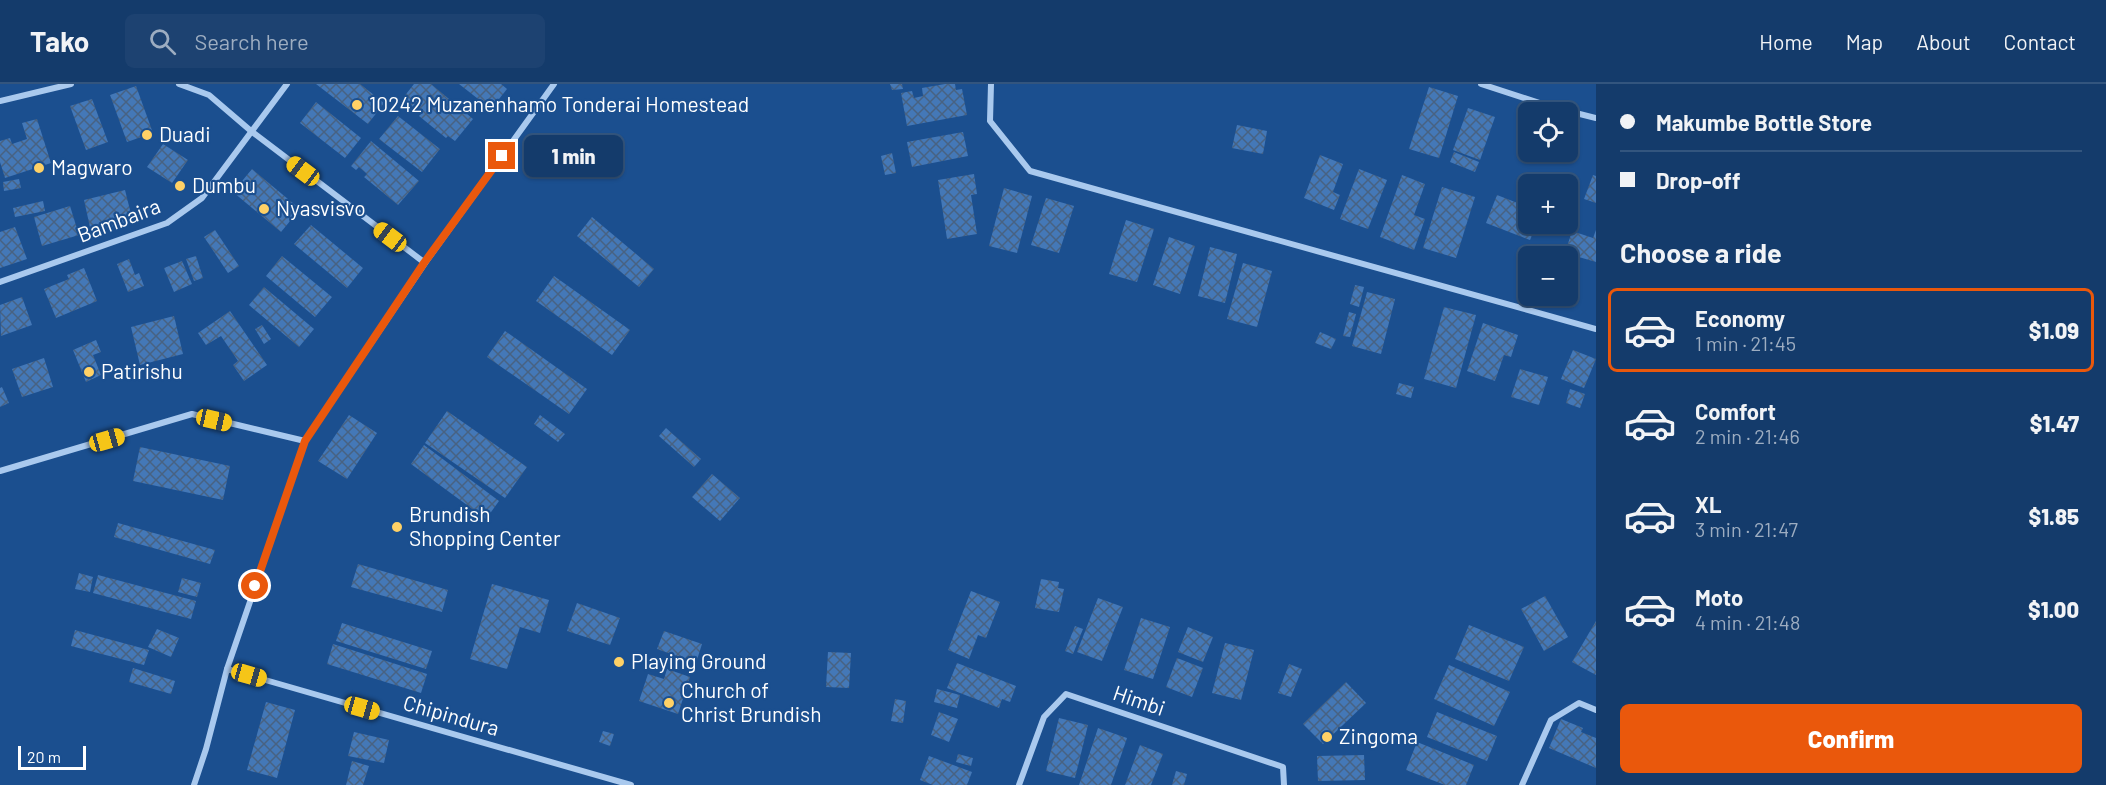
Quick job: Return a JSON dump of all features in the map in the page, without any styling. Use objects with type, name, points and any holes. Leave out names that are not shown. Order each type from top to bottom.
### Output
[{"type":"street","points":[[0,101],[71,84]]},
{"type":"street","points":[[179,84],[209,95],[251,131],[424,263]]},
{"type":"street","name":"Bambaira","points":[[0,282],[167,223],[202,198],[287,84]]},
{"type":"street","points":[[194,785],[227,669],[305,441],[424,263],[554,84]]},
{"type":"street","points":[[992,84],[990,121],[1030,171],[1596,329]]},
{"type":"street","points":[[1481,84],[1552,107],[1596,118]]},
{"type":"street","points":[[0,471],[192,414],[305,441]]},
{"type":"street","name":"Chipindura","points":[[227,669],[631,785]]},
{"type":"street","name":"Himbi","points":[[1019,785],[1044,717],[1066,694],[1283,767],[1284,785]]},
{"type":"street","points":[[1522,785],[1551,720],[1579,703],[1596,710]]},
{"type":"building","points":[[316,84],[360,84],[384,103],[368,124]]},
{"type":"building","points":[[414,84],[431,84],[473,119],[455,141],[448,136],[446,138],[419,116],[421,114],[403,98]]},
{"type":"building","points":[[459,84],[501,84],[507,89],[491,109]]},
{"type":"building","points":[[890,84],[902,84],[903,89],[892,90]]},
{"type":"building","points":[[955,84],[956,90],[962,89],[967,115],[907,126],[901,93],[912,91],[914,98],[923,96],[922,88]]},
{"type":"building","points":[[136,86],[153,133],[127,142],[110,95]]},
{"type":"building","points":[[1429,87],[1458,96],[1439,158],[1409,149]]},
{"type":"building","points":[[92,99],[108,142],[86,150],[70,106]]},
{"type":"building","points":[[316,102],[361,138],[345,158],[300,123]]},
{"type":"building","points":[[1468,108],[1495,117],[1480,160],[1453,150]]},
{"type":"building","points":[[398,116],[440,149],[422,172],[379,139]]},
{"type":"building","points":[[37,119],[51,163],[5,178],[0,162],[0,141],[10,138],[12,144],[27,139],[22,123]]},
{"type":"building","points":[[1237,125],[1267,131],[1263,154],[1232,148]]},
{"type":"building","points":[[963,132],[968,156],[912,167],[907,142]]},
{"type":"building","points":[[371,141],[419,181],[398,205],[364,177],[367,174],[359,167],[356,170],[351,166]]},
{"type":"building","points":[[163,144],[188,160],[172,183],[147,167]]},
{"type":"building","points":[[1454,152],[1479,162],[1475,172],[1450,162]]},
{"type":"building","points":[[892,153],[896,173],[885,175],[881,156]]},
{"type":"building","points":[[1320,155],[1343,164],[1333,192],[1340,195],[1334,210],[1304,198]]},
{"type":"building","points":[[252,169],[300,209],[281,232],[233,192]]},
{"type":"building","points":[[1359,169],[1387,180],[1368,229],[1340,219]]},
{"type":"building","points":[[974,174],[977,194],[971,195],[977,234],[947,239],[938,180]]},
{"type":"building","points":[[1402,175],[1425,184],[1414,215],[1425,219],[1414,250],[1380,237]]},
{"type":"building","points":[[1593,175],[1596,176],[1596,203],[1584,199]]},
{"type":"building","points":[[19,179],[21,188],[4,191],[3,182]]},
{"type":"building","points":[[1442,187],[1475,197],[1456,258],[1423,248]]},
{"type":"building","points":[[1004,188],[1032,196],[1017,253],[989,246]]},
{"type":"building","points":[[125,190],[133,222],[91,232],[84,200]]},
{"type":"building","points":[[1497,195],[1518,203],[1518,234],[1533,234],[1530,240],[1486,223]]},
{"type":"building","points":[[1046,198],[1074,206],[1059,253],[1031,245]]},
{"type":"building","points":[[43,201],[45,211],[15,217],[13,208]]},
{"type":"building","points":[[70,206],[79,235],[42,246],[34,217]]},
{"type":"building","points":[[592,217],[654,269],[639,287],[577,236]]},
{"type":"building","points":[[1126,220],[1154,229],[1137,282],[1109,274]]},
{"type":"building","points":[[311,225],[363,268],[347,288],[294,244]]},
{"type":"building","points":[[15,227],[27,259],[0,268],[0,232]]},
{"type":"building","points":[[215,230],[239,266],[228,273],[204,237]]},
{"type":"building","points":[[1596,230],[1596,262],[1578,257],[1578,246],[1567,246],[1571,234],[1578,233],[1593,238]]},
{"type":"building","points":[[1169,237],[1195,246],[1180,294],[1153,285]]},
{"type":"building","points":[[1210,247],[1237,254],[1225,303],[1198,296]]},
{"type":"building","points":[[196,256],[203,278],[194,281],[186,259]]},
{"type":"building","points":[[282,256],[332,297],[315,317],[266,276]]},
{"type":"building","points":[[129,259],[135,275],[139,273],[144,286],[128,292],[117,264]]},
{"type":"building","points":[[182,261],[192,284],[174,292],[164,268]]},
{"type":"building","points":[[1243,263],[1272,271],[1257,327],[1227,319]]},
{"type":"building","points":[[84,268],[97,301],[56,318],[44,289],[69,279],[67,275]]},
{"type":"building","points":[[554,276],[630,330],[612,355],[536,301]]},
{"type":"building","points":[[1355,285],[1364,287],[1359,307],[1350,304]]},
{"type":"building","points":[[264,287],[314,329],[299,347],[249,305]]},
{"type":"building","points":[[1367,292],[1395,299],[1381,354],[1352,346]]},
{"type":"building","points":[[22,297],[32,325],[1,336],[0,305]]},
{"type":"building","points":[[1444,307],[1476,315],[1456,388],[1424,379]]},
{"type":"building","points":[[230,311],[267,365],[244,381],[233,365],[238,361],[221,336],[206,345],[198,333]]},
{"type":"building","points":[[1349,312],[1356,314],[1350,337],[1343,336]]},
{"type":"building","points":[[174,316],[183,354],[140,365],[131,327]]},
{"type":"building","points":[[1483,323],[1518,335],[1511,357],[1504,355],[1495,381],[1467,371]]},
{"type":"building","points":[[262,325],[271,339],[264,344],[255,329]]},
{"type":"building","points":[[505,331],[587,389],[569,414],[487,357]]},
{"type":"building","points":[[1320,332],[1336,339],[1331,349],[1315,343]]},
{"type":"building","points":[[96,340],[101,352],[93,355],[101,375],[86,382],[73,350]]},
{"type":"building","points":[[1573,350],[1596,359],[1584,388],[1561,379]]},
{"type":"building","points":[[44,358],[53,387],[22,397],[12,369]]},
{"type":"building","points":[[1520,369],[1548,377],[1539,405],[1511,397]]},
{"type":"building","points":[[1399,383],[1414,387],[1411,398],[1396,394]]},
{"type":"building","points":[[2,387],[9,403],[0,407],[0,388]]},
{"type":"building","points":[[1570,389],[1585,394],[1580,408],[1566,403]]},
{"type":"building","points":[[447,411],[527,467],[505,498],[425,443]]},
{"type":"building","points":[[349,415],[377,433],[347,479],[318,461]]},
{"type":"building","points":[[540,415],[565,434],[558,442],[534,424]]},
{"type":"building","points":[[666,428],[701,459],[694,467],[659,436]]},
{"type":"building","points":[[424,445],[499,501],[486,519],[411,464]]},
{"type":"building","points":[[140,447],[230,466],[223,500],[133,481]]},
{"type":"building","points":[[712,474],[740,498],[720,521],[692,497]]},
{"type":"building","points":[[118,523],[215,550],[210,564],[114,537]]},
{"type":"building","points":[[358,564],[448,590],[442,612],[351,587]]},
{"type":"building","points":[[79,573],[93,577],[90,592],[75,589]]},
{"type":"building","points":[[98,575],[196,601],[191,619],[93,593]]},
{"type":"building","points":[[182,578],[201,583],[197,597],[178,592]]},
{"type":"building","points":[[1041,579],[1059,582],[1058,588],[1064,589],[1059,612],[1035,608]]},
{"type":"building","points":[[492,584],[549,600],[540,633],[520,627],[507,669],[470,659]]},
{"type":"building","points":[[971,591],[1000,602],[986,638],[978,635],[969,659],[948,650]]},
{"type":"building","points":[[1545,596],[1568,637],[1544,651],[1521,609]]},
{"type":"building","points":[[1098,598],[1123,607],[1102,661],[1077,652]]},
{"type":"building","points":[[577,603],[620,618],[610,645],[567,631]]},
{"type":"building","points":[[1141,618],[1170,627],[1153,679],[1124,670]]},
{"type":"building","points":[[1596,621],[1596,675],[1572,662]]},
{"type":"building","points":[[342,623],[432,651],[426,669],[336,641]]},
{"type":"building","points":[[1469,625],[1524,647],[1509,681],[1455,659]]},
{"type":"building","points":[[1075,626],[1083,629],[1073,654],[1065,651]]},
{"type":"building","points":[[1188,627],[1213,637],[1203,662],[1178,652]]},
{"type":"building","points":[[157,629],[179,638],[171,657],[148,647]]},
{"type":"building","points":[[75,630],[149,650],[144,665],[71,646]]},
{"type":"building","points":[[664,631],[702,644],[696,663],[657,649]]},
{"type":"building","points":[[1225,643],[1254,650],[1241,700],[1212,693]]},
{"type":"building","points":[[333,644],[427,674],[421,693],[327,664]]},
{"type":"building","points":[[828,652],[851,653],[849,688],[826,687]]},
{"type":"building","points":[[1177,658],[1203,668],[1192,697],[1166,687]]},
{"type":"building","points":[[957,663],[1016,686],[1010,702],[1002,699],[999,708],[947,688]]},
{"type":"building","points":[[1289,664],[1302,669],[1291,697],[1278,693]]},
{"type":"building","points":[[1449,665],[1510,692],[1494,726],[1434,699]]},
{"type":"building","points":[[133,668],[175,681],[171,694],[129,682]]},
{"type":"building","points":[[667,669],[690,677],[678,714],[639,701],[648,674],[664,679]]},
{"type":"building","points":[[1346,682],[1366,703],[1323,744],[1303,724]]},
{"type":"building","points":[[937,689],[960,695],[957,708],[934,702]]},
{"type":"building","points":[[895,699],[906,701],[903,723],[891,721]]},
{"type":"building","points":[[266,702],[295,710],[277,778],[247,770]]},
{"type":"building","points":[[939,712],[958,719],[949,742],[931,735]]},
{"type":"building","points":[[1437,712],[1497,736],[1487,761],[1427,737]]},
{"type":"building","points":[[1059,718],[1088,725],[1075,778],[1046,771]]},
{"type":"building","points":[[1561,719],[1583,728],[1581,732],[1596,738],[1596,768],[1549,748]]},
{"type":"building","points":[[1098,728],[1127,738],[1111,785],[1079,785]]},
{"type":"building","points":[[603,731],[614,734],[610,746],[599,742]]},
{"type":"building","points":[[354,732],[389,740],[384,763],[348,756]]},
{"type":"building","points":[[1417,742],[1474,765],[1466,785],[1445,785],[1406,770]]},
{"type":"building","points":[[1140,745],[1163,754],[1151,785],[1125,785]]},
{"type":"building","points":[[958,754],[973,758],[971,766],[956,762]]},
{"type":"building","points":[[1364,755],[1365,780],[1318,781],[1317,756]]},
{"type":"building","points":[[929,756],[972,772],[967,785],[933,785],[920,780]]},
{"type":"building","points":[[352,761],[369,766],[363,785],[346,785]]},
{"type":"building","points":[[1176,771],[1187,774],[1184,785],[1172,785]]},
{"type":"place","name":"10242 Muzanenhamo Tonderai Homestead","points":[[357,105]]},
{"type":"place","name":"Duadi","points":[[147,135]]},
{"type":"place","name":"Magwaro","points":[[39,168]]},
{"type":"place","name":"Dumbu","points":[[180,186]]},
{"type":"place","name":"Nyasvisvo","points":[[264,209]]},
{"type":"place","name":"Patirishu","points":[[89,372]]},
{"type":"place","name":"Brundish Shopping Center","points":[[397,527]]},
{"type":"place","name":"Playing Ground","points":[[619,662]]},
{"type":"place","name":"Church of Christ Brundish","points":[[669,703]]},
{"type":"place","name":"Zingoma","points":[[1327,737]]},
{"type":"route","points":[[255,586],[305,441],[424,263],[502,156]]}]
